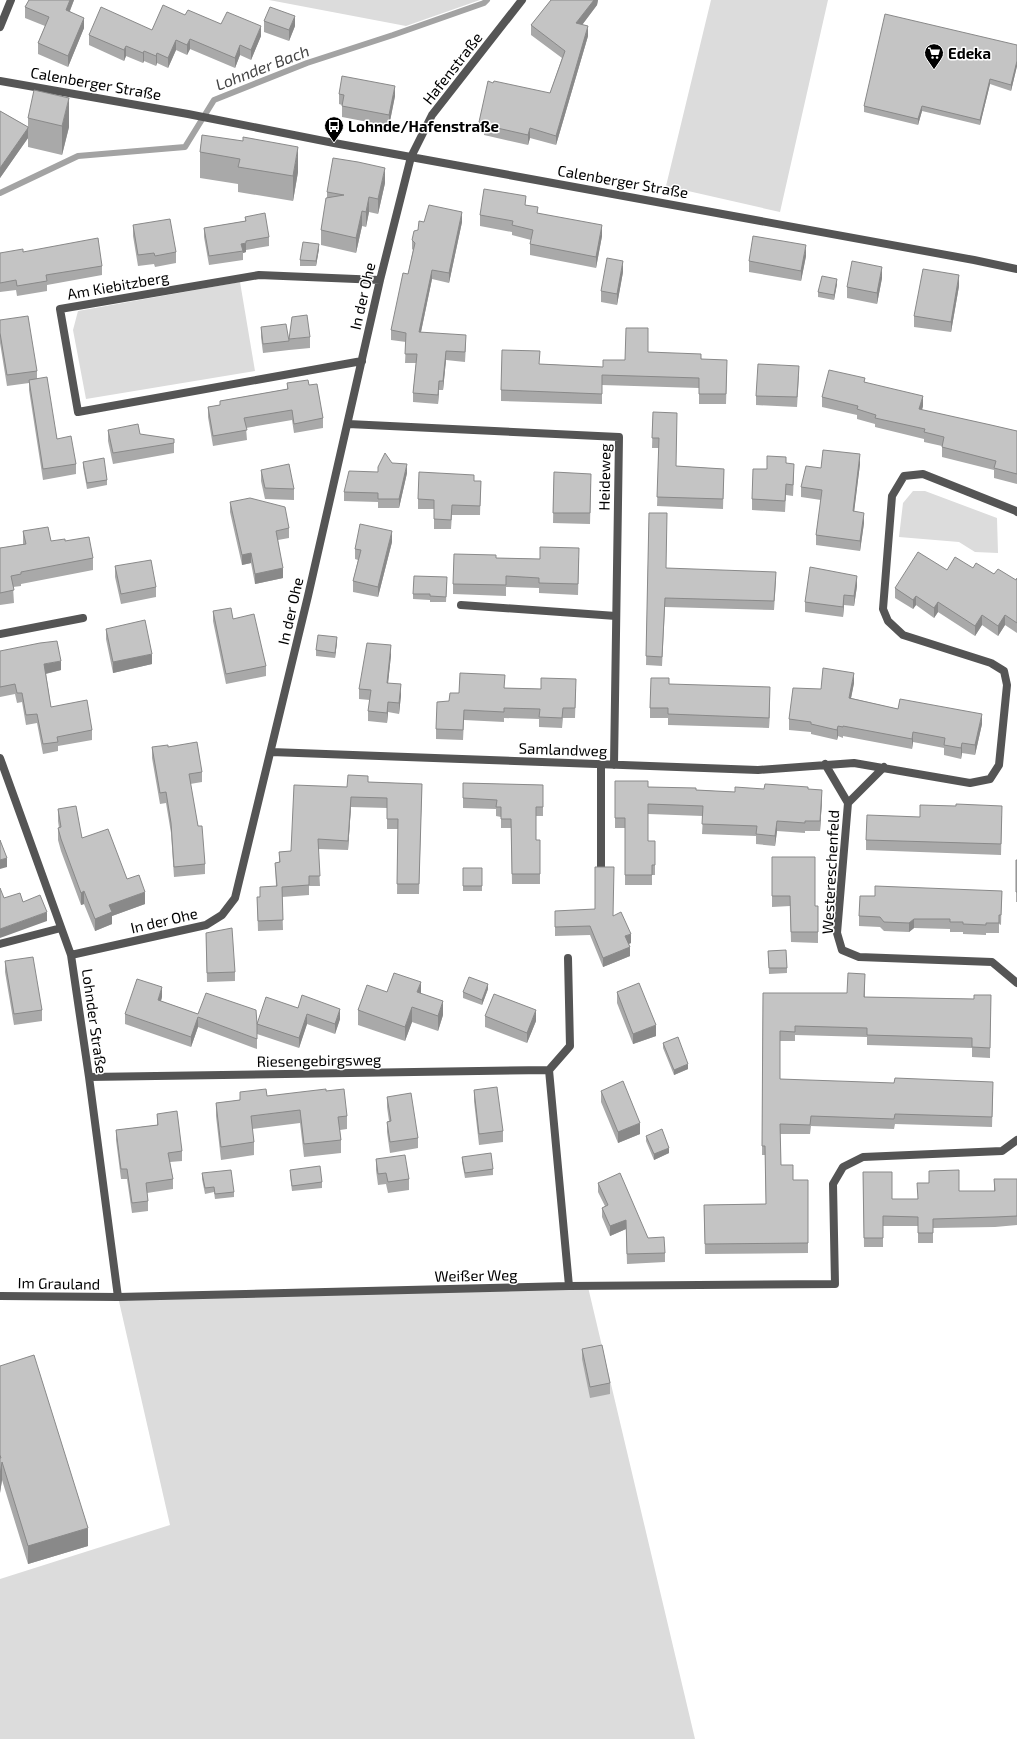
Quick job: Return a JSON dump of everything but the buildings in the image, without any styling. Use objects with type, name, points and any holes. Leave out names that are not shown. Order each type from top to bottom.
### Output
[{"type":"street","points":[[0,27],[11,0]]},
{"type":"street","name":"Hafenstraße","points":[[411,157],[432,115],[522,0]]},
{"type":"street","name":"Calenberger Straße","points":[[0,81],[188,114],[411,157],[1017,269]]},
{"type":"street","name":"In der Ohe","points":[[71,956],[206,925],[222,915],[235,898],[272,752],[380,280],[411,157]]},
{"type":"street","name":"Am Kiebitzberg","points":[[362,361],[78,412],[60,309],[259,275],[380,280]]},
{"type":"street","name":"Heideweg","points":[[348,424],[619,437],[614,765]]},
{"type":"street","points":[[884,767],[970,783],[990,779],[999,765],[1007,685],[1004,671],[991,663],[903,636],[888,621],[883,609],[892,496],[904,476],[923,474],[1017,512]]},
{"type":"street","points":[[461,604],[616,616]]},
{"type":"street","points":[[0,634],[84,618]]},
{"type":"street","name":"Samlandweg","points":[[272,752],[758,770],[854,763],[884,767]]},
{"type":"street","name":"Lohnder Straße","points":[[0,758],[71,956],[89,1077],[118,1298]]},
{"type":"street","points":[[601,764],[601,870]]},
{"type":"street","name":"Westereschenfeld","points":[[825,764],[848,803],[837,933],[842,950],[859,957],[992,962],[1017,983]]},
{"type":"street","name":"Westereschenfeld","points":[[848,803],[884,767]]},
{"type":"street","points":[[0,944],[61,928]]},
{"type":"street","points":[[568,958],[570,1046],[549,1070],[569,1286]]},
{"type":"street","name":"Riesengebirgsweg","points":[[89,1077],[549,1070]]},
{"type":"street","name":"Weißer Weg","points":[[118,1298],[569,1286],[835,1284],[834,1184],[844,1167],[863,1157],[1002,1151],[1017,1140]]},
{"type":"street","name":"Im Grauland","points":[[0,1296],[118,1298]]},
{"type":"shaded area","points":[[269,0],[480,0],[406,26]]},
{"type":"shaded area","points":[[711,0],[828,0],[780,212],[666,186]]},
{"type":"shaded area","points":[[240,282],[255,371],[86,399],[73,330],[78,311]]},
{"type":"shaded area","points":[[913,491],[925,491],[997,518],[998,553],[975,552],[959,542],[899,537],[903,503]]},
{"type":"shaded area","points":[[588,1287],[695,1739],[0,1739],[0,1579],[170,1525],[118,1297]]},
{"type":"waterway","name":"Lohnder Bach","points":[[0,193],[78,156],[185,147],[214,100],[307,63],[393,35],[484,3],[487,0]]},
{"type":"place","name":"Edeka","points":[[934,70]]},
{"type":"place","name":"Lohnde/Hafenstraße","points":[[334,143]]}]
